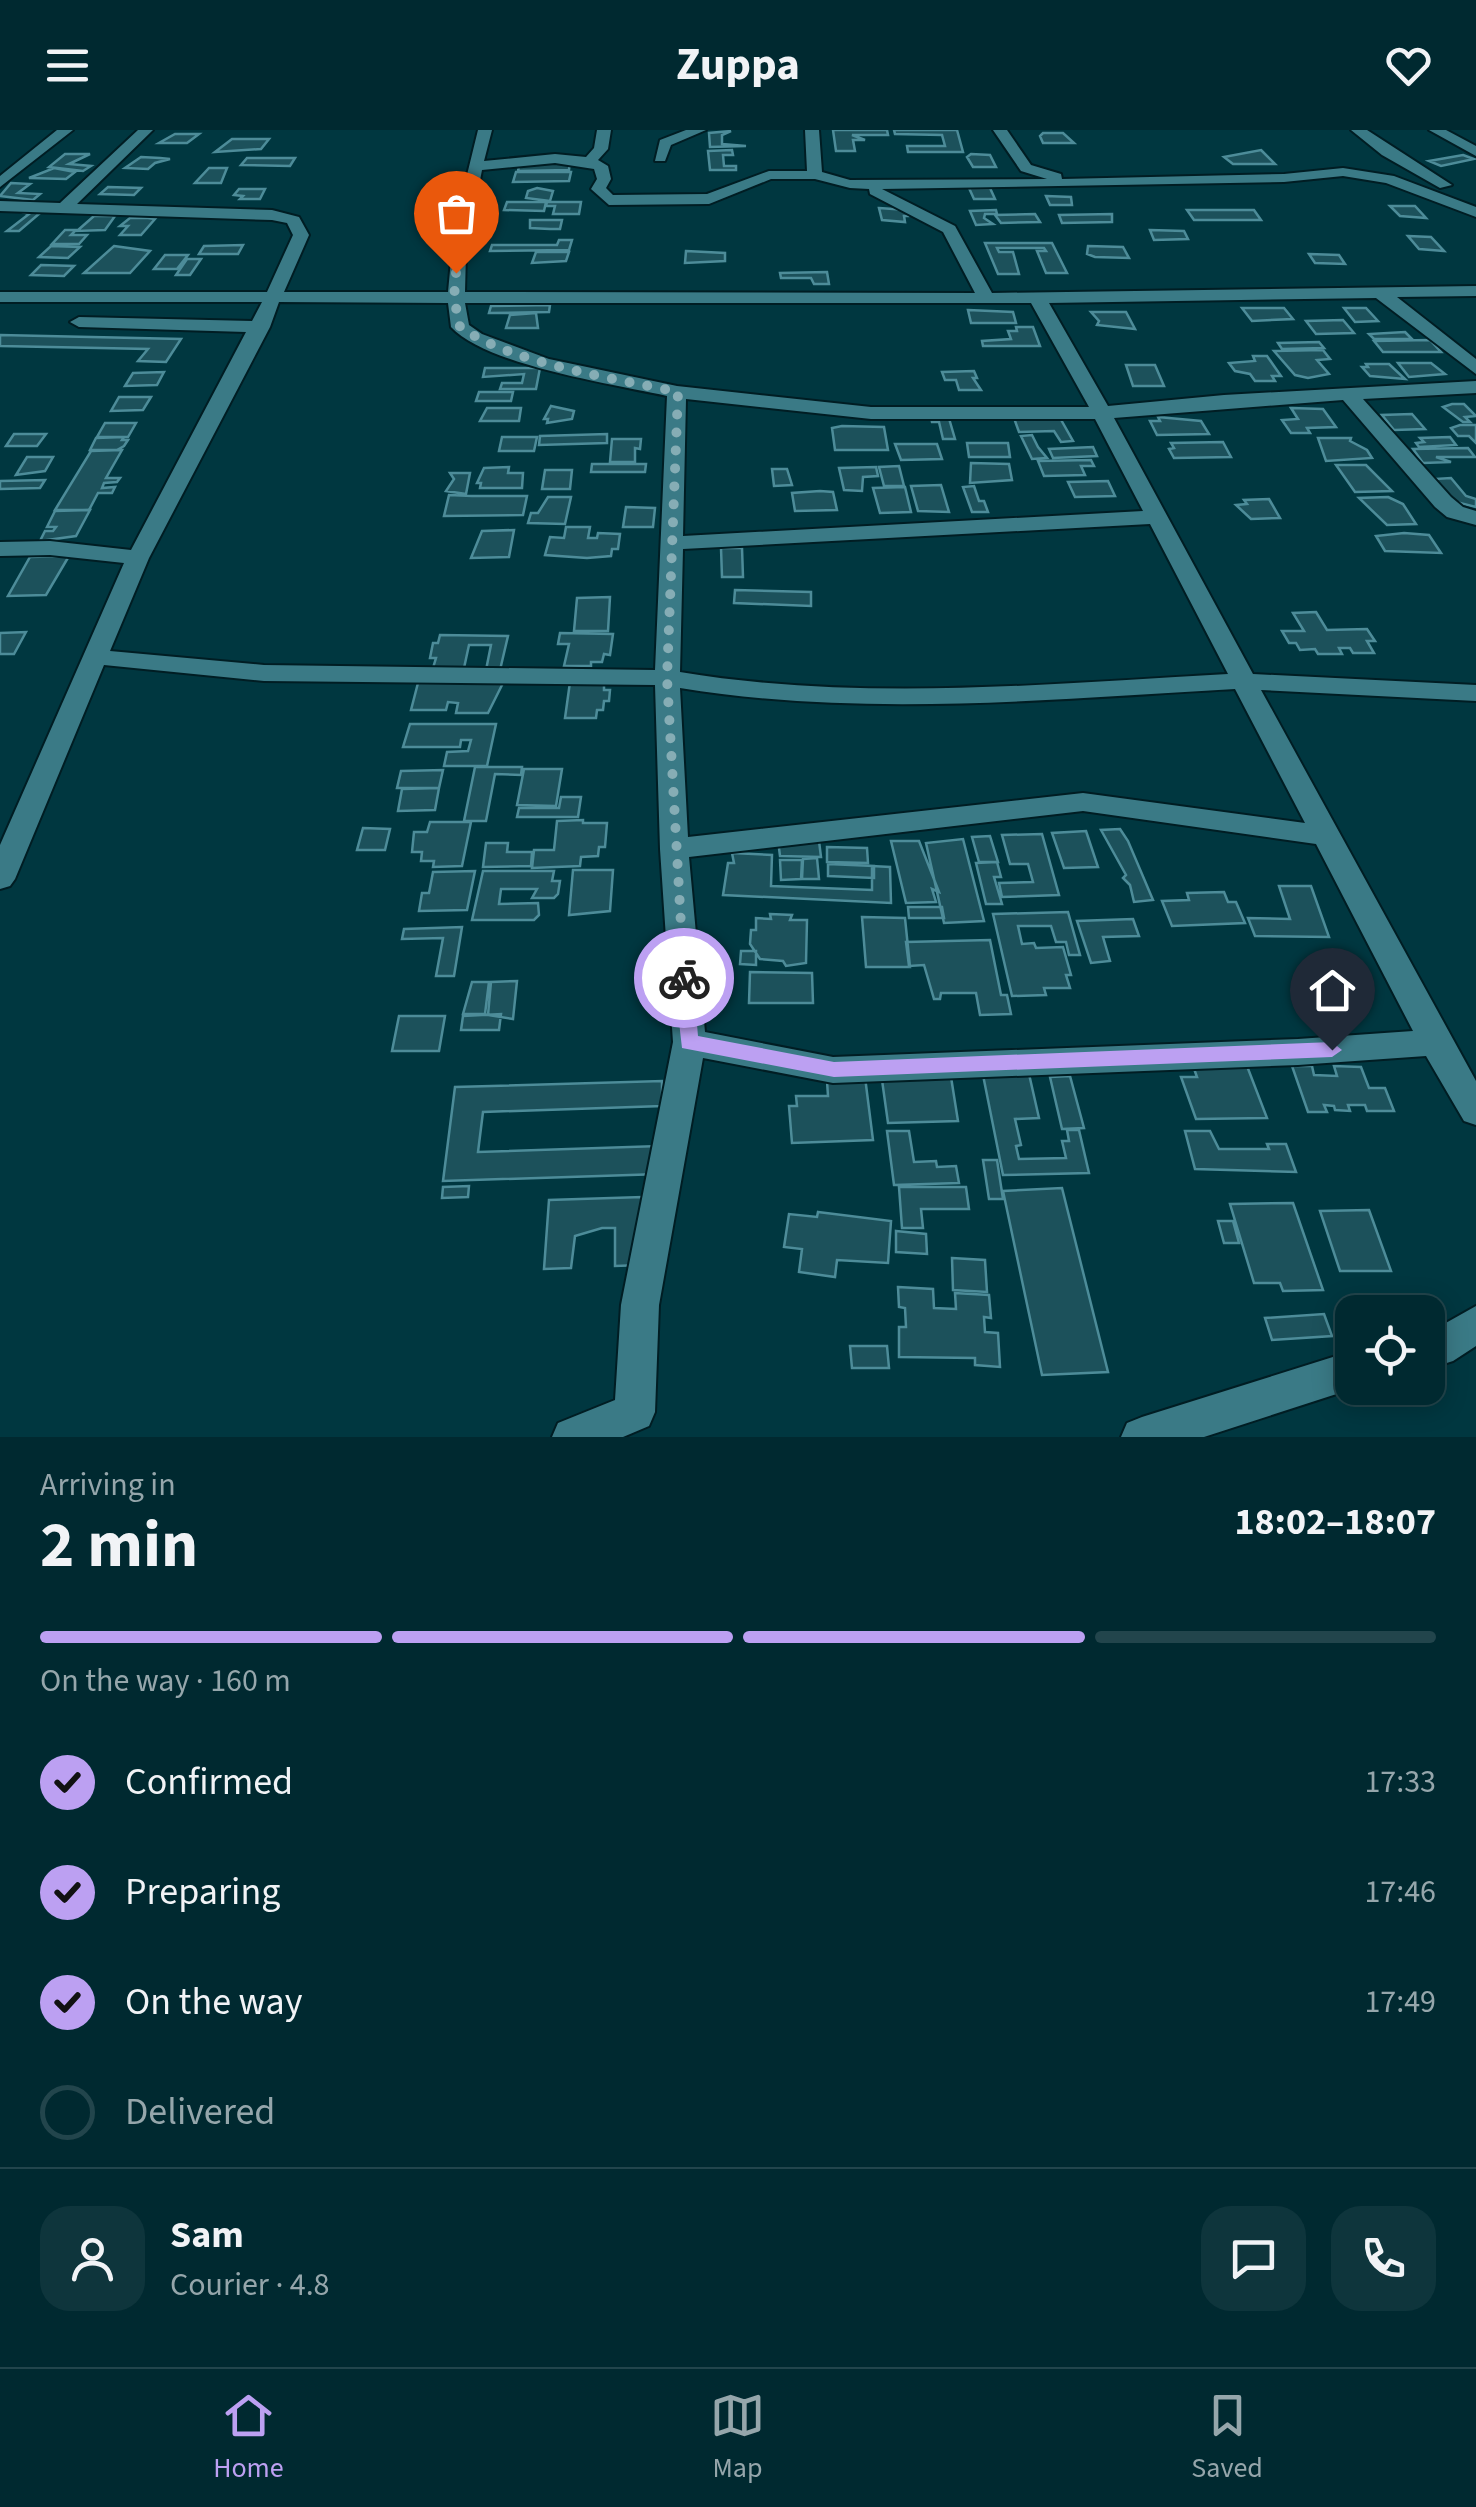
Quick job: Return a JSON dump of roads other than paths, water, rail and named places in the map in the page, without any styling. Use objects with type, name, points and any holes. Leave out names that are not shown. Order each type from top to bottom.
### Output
[{"type":"street","points":[[0,183],[66,130]]},
{"type":"street","points":[[64,208],[146,130]]},
{"type":"street","points":[[485,130],[458,248],[454,298],[460,327],[476,338],[544,363],[678,392],[871,414],[1102,412],[1224,400],[1476,388]]},
{"type":"street","points":[[590,161],[601,149],[604,130]]},
{"type":"street","points":[[660,158],[664,143],[698,130]]},
{"type":"street","points":[[812,130],[815,175]]},
{"type":"street","points":[[1000,130],[1025,178]]},
{"type":"street","points":[[1358,130],[1388,152],[1476,202]]},
{"type":"street","points":[[1436,130],[1474,148]]},
{"type":"street","points":[[477,166],[541,159],[590,161],[601,166],[604,180],[598,189],[610,200],[709,198],[768,175],[815,175],[850,184],[888,194],[956,224],[986,298]]},
{"type":"street","points":[[850,184],[962,193],[1025,178],[1294,178],[1350,172],[1389,179],[1476,212]]},
{"type":"street","points":[[0,879],[138,558],[260,328],[301,235],[289,218],[2,207]]},
{"type":"street","points":[[0,297],[1038,298],[1476,291]]},
{"type":"street","points":[[1378,292],[1476,368]]},
{"type":"street","points":[[1038,298],[1435,1042],[1476,1111]]},
{"type":"street","points":[[78,322],[260,328]]},
{"type":"street","points":[[573,1437],[634,1412],[640,1305],[689,1042],[674,849],[667,678],[678,392]]},
{"type":"street","points":[[1349,395],[1443,502],[1455,512],[1476,518]]},
{"type":"street","points":[[673,542],[1156,517]]},
{"type":"street","points":[[0,549],[50,548],[138,558]]},
{"type":"street","points":[[97,657],[264,672],[667,678],[752,692],[968,694],[1243,681],[1476,693]]},
{"type":"street","points":[[674,849],[1083,802],[1328,836]]},
{"type":"street","points":[[689,1042],[834,1070],[1298,1052],[1435,1042]]},
{"type":"street","points":[[1445,1344],[1476,1324]]},
{"type":"street","points":[[1142,1437],[1335,1375]]}]
